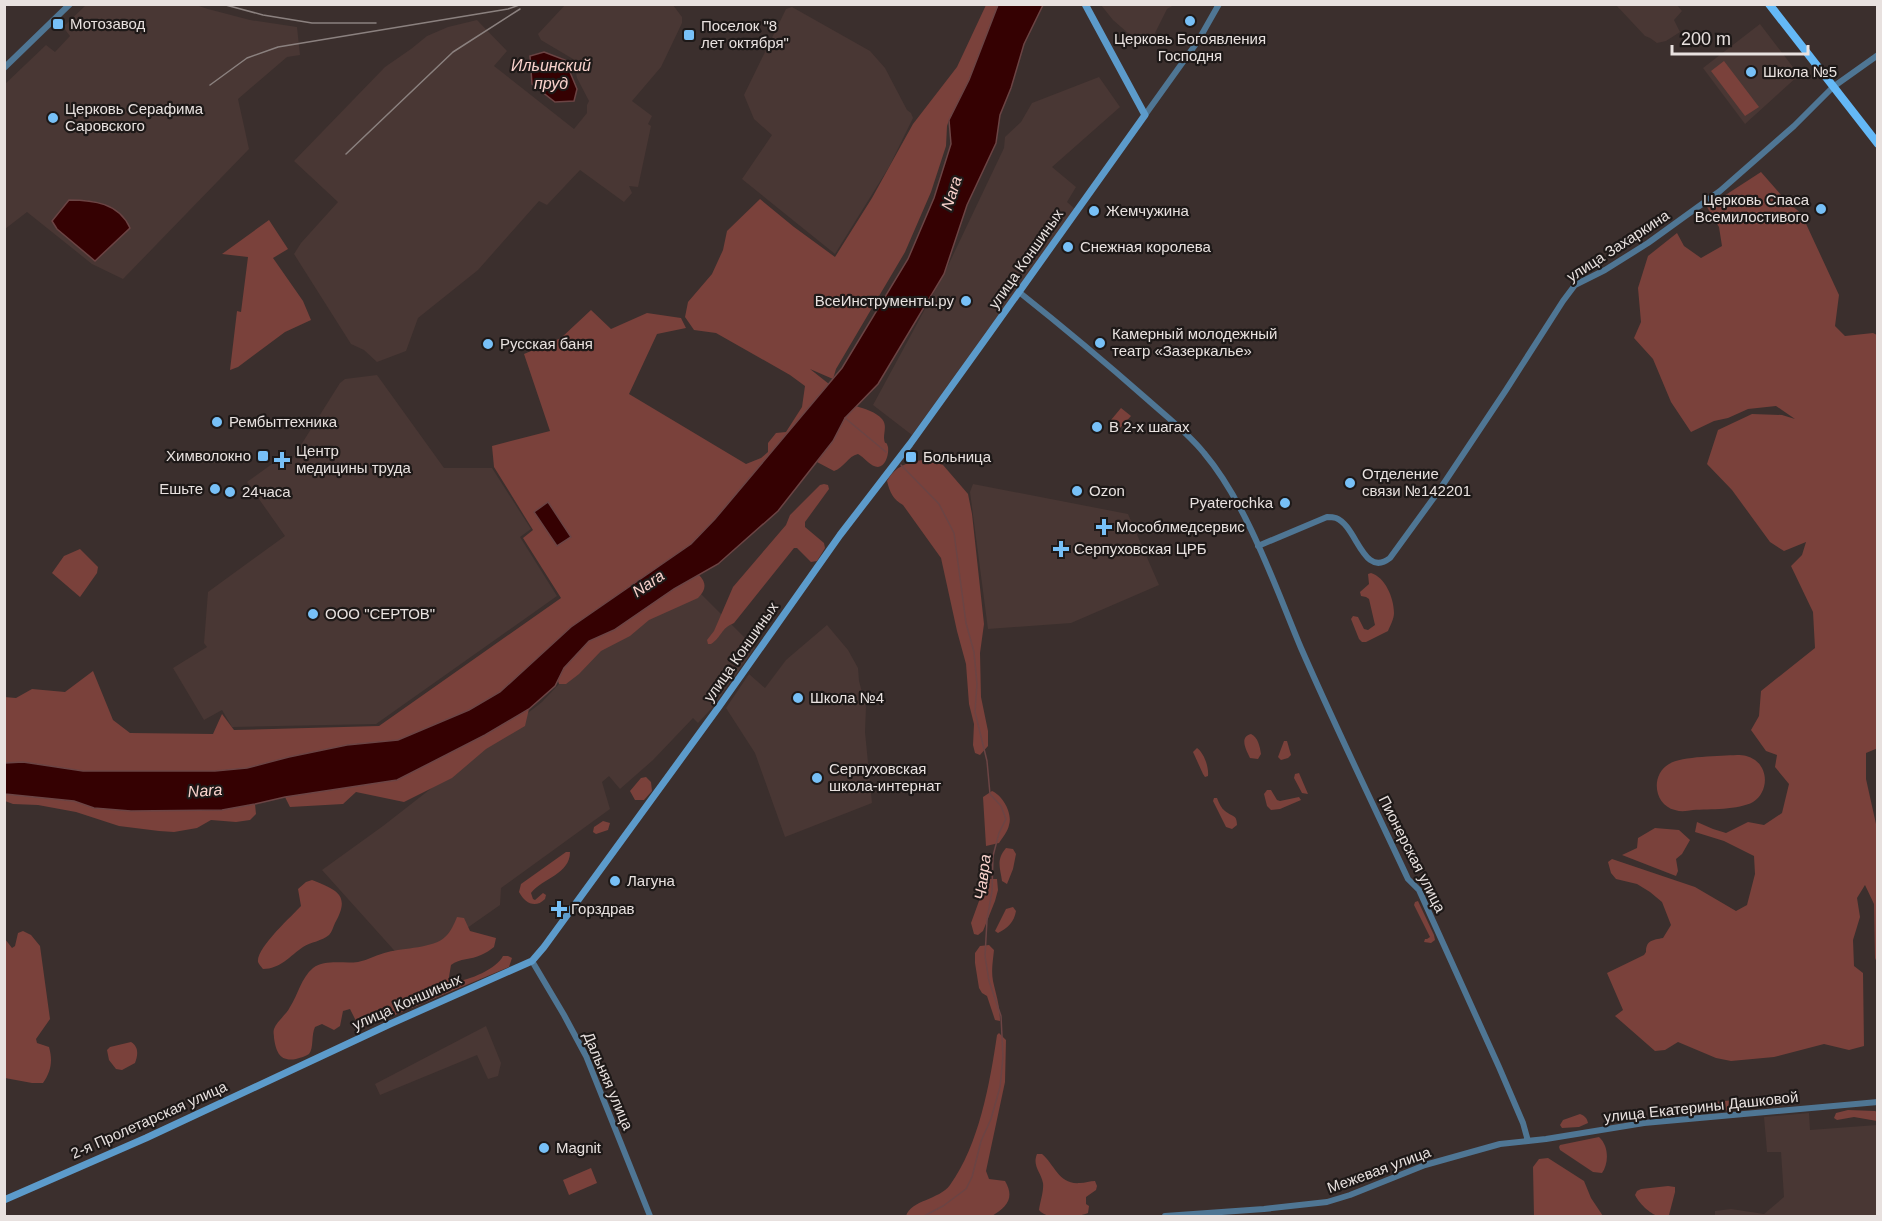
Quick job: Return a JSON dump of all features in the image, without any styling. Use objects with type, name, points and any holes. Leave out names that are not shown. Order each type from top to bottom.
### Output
[{"type":"main road","points":[[1085,4],[1144,115]]},
{"type":"main road","points":[[1769,4],[1878,144]]},
{"type":"main road","name":"улица Коншиных","points":[[259,1085],[532,961],[712,717],[840,535],[910,444],[1144,115]]},
{"type":"main road","name":"2-я Пролетарская улица","points":[[4,1200],[146,1138],[259,1085]]},
{"type":"street","points":[[4,68],[70,4]]},
{"type":"street","points":[[1144,115],[1198,41],[1219,4]]},
{"type":"street","name":"улица Захаркина","points":[[1258,546],[1327,517],[1337,518],[1346,525],[1368,559],[1375,563],[1383,563],[1390,558],[1438,492],[1575,285],[1605,270],[1648,243],[1720,191],[1794,126],[1833,87],[1878,55]]},
{"type":"street","name":"Пионерская улица","points":[[1019,292],[1089,348],[1182,430],[1204,453],[1223,479],[1258,546],[1312,671],[1408,879],[1419,890],[1519,1114],[1528,1141]]},
{"type":"street","name":"Дальняя улица","points":[[532,961],[586,1056],[650,1216]]},
{"type":"street","name":"улица Екатерины Дашковой","points":[[1528,1141],[1644,1123],[1878,1102]]},
{"type":"street","name":"Межевая улица","points":[[1165,1216],[1327,1202],[1425,1165],[1491,1146],[1528,1141]]},
{"type":"shaded area","points":[[86,5],[196,5],[250,20],[297,27],[300,55],[287,57],[238,99],[249,149],[123,279],[92,264],[27,212],[5,229],[4,85],[46,45],[55,52],[70,36],[63,27]]},
{"type":"shaded area","points":[[565,5],[673,5],[682,17],[682,23],[661,67],[632,101],[652,116],[648,124],[651,126],[638,187],[629,186],[632,193],[624,202],[580,170],[547,205],[539,201],[478,270],[418,318],[406,351],[377,362],[364,350],[351,344],[294,254],[338,202],[294,161],[385,67],[427,36],[448,27],[477,20],[507,51],[494,66],[574,129],[587,113],[589,101],[577,78],[573,59],[541,40],[538,34]]},
{"type":"shaded area","points":[[986,5],[998,5],[969,80],[949,120],[946,146],[931,192],[905,252],[836,369],[833,379],[810,369],[829,384],[715,519],[691,544],[571,627],[500,692],[469,710],[398,740],[347,745],[247,768],[215,771],[83,771],[23,762],[5,763],[4,697],[16,698],[32,689],[65,692],[93,671],[113,720],[130,733],[213,734],[222,714],[234,730],[379,726],[561,598],[523,538],[533,530],[494,467],[492,446],[550,431],[524,354],[561,338],[591,310],[611,329],[647,313],[681,318],[686,328],[657,334],[629,394],[746,464],[761,458],[768,452],[768,443],[776,433],[786,432],[802,407],[805,386],[716,333],[694,330],[685,317],[688,302],[712,274],[723,250],[727,231],[760,199],[835,257],[872,198],[913,124],[957,67]]},
{"type":"shaded area","points":[[1101,5],[1174,5],[1167,9],[1153,37],[1144,47],[1113,20]]},
{"type":"shaded area","points":[[1616,5],[1677,5],[1682,11],[1674,20],[1680,32],[1666,41],[1657,43],[1645,36]]},
{"type":"shaded area","points":[[792,7],[870,51],[885,68],[913,118],[889,167],[835,254],[742,179],[772,135],[754,119],[744,95],[786,9]]},
{"type":"shaded area","name":"Школа №5","points":[[1760,24],[1799,75],[1745,124],[1703,68]]},
{"type":"shaded area","points":[[1724,61],[1759,107],[1745,116],[1711,71]]},
{"type":"shaded area","points":[[1099,77],[1120,107],[1052,167],[1076,187],[1067,202],[1075,209],[912,435],[873,405],[944,274],[1004,148],[1005,137],[1021,122],[1032,103]]},
{"type":"shaded area","points":[[1761,172],[1788,203],[1801,213],[1839,295],[1835,326],[1845,336],[1873,333],[1877,335],[1878,748],[1866,753],[1866,779],[1878,833],[1878,965],[1875,958],[1874,904],[1865,885],[1857,898],[1860,917],[1853,940],[1854,966],[1863,973],[1864,1046],[1849,1050],[1824,1044],[1774,1057],[1731,1061],[1716,1058],[1678,1042],[1665,1050],[1655,1051],[1615,1016],[1623,1010],[1607,973],[1644,955],[1649,943],[1663,938],[1671,925],[1662,902],[1637,884],[1616,879],[1611,873],[1608,862],[1612,859],[1695,887],[1736,911],[1747,905],[1755,874],[1754,856],[1724,841],[1695,832],[1697,822],[1726,833],[1748,822],[1764,825],[1782,813],[1789,784],[1775,767],[1777,755],[1766,751],[1751,730],[1759,716],[1761,691],[1815,648],[1813,612],[1791,566],[1802,555],[1806,542],[1784,551],[1770,542],[1732,490],[1707,464],[1718,430],[1752,414],[1782,415],[1795,419],[1776,406],[1748,409],[1691,432],[1671,402],[1653,359],[1634,338],[1641,322],[1638,288],[1648,256],[1677,233],[1684,246],[1701,258],[1722,246],[1719,227],[1707,207]]},
{"type":"shaded area","points":[[269,220],[288,249],[273,258],[303,301],[311,320],[285,332],[238,367],[230,370],[237,311],[241,312],[248,257],[222,254]]},
{"type":"shaded area","points":[[377,375],[444,468],[492,468],[531,529],[520,537],[557,596],[376,724],[232,727],[222,710],[204,720],[173,668],[207,647],[204,643],[208,592],[285,536],[247,482],[283,456],[289,464],[340,383],[345,379]]},
{"type":"shaded area","points":[[856,406],[874,413],[884,421],[884,441],[888,447],[886,459],[881,466],[875,467],[858,454],[834,471],[817,462],[833,441],[845,418]]},
{"type":"shaded area","points":[[1121,408],[1131,416],[1120,428],[1111,420]]},
{"type":"shaded area","points":[[931,459],[943,465],[968,494],[972,514],[984,624],[980,653],[981,697],[988,731],[988,746],[980,755],[975,753],[973,745],[974,724],[969,704],[966,664],[941,558],[903,505],[892,495],[887,481],[901,467],[912,462]]},
{"type":"shaded area","name":"Серпуховская ЦРБ","points":[[973,484],[1128,514],[1159,585],[1071,623],[988,629],[970,492]]},
{"type":"shaded area","points":[[820,485],[828,485],[829,489],[805,522],[805,527],[824,543],[825,548],[817,561],[811,562],[797,548],[794,548],[734,623],[726,628],[715,641],[708,644],[707,640],[714,631],[733,587],[786,525],[790,515]]},
{"type":"shaded area","points":[[80,549],[98,567],[97,573],[80,597],[52,573],[64,556]]},
{"type":"shaded area","points":[[1368,574],[1376,575],[1388,589],[1394,615],[1388,631],[1362,642],[1351,619],[1353,616],[1358,617],[1364,629],[1368,630],[1375,625],[1369,599],[1361,596],[1360,592],[1369,584]]},
{"type":"shaded area","points":[[699,575],[704,586],[698,598],[649,620],[630,636],[601,651],[566,684],[559,684],[558,681],[564,668],[589,641],[614,630],[674,589]]},
{"type":"shaded area","points":[[691,584],[755,648],[711,709],[698,723],[693,718],[653,760],[620,789],[609,776],[602,782],[610,809],[501,888],[500,905],[410,968],[322,870],[383,826],[542,702],[593,648]]},
{"type":"shaded area","points":[[827,625],[848,650],[858,668],[866,707],[865,732],[872,803],[785,837],[755,753],[726,708],[749,674],[765,688],[786,660]]},
{"type":"shaded area","points":[[529,709],[525,726],[486,749],[452,778],[404,802],[356,792],[343,804],[290,807],[285,797],[397,780],[485,735]]},
{"type":"shaded area","points":[[1251,734],[1259,745],[1261,754],[1258,759],[1250,758],[1245,748],[1245,738]]},
{"type":"shaded area","points":[[1284,741],[1287,741],[1291,755],[1281,760],[1278,757]]},
{"type":"shaded area","points":[[1197,748],[1206,761],[1208,776],[1205,777],[1193,752]]},
{"type":"shaded area","points":[[1737,755],[1753,759],[1760,764],[1763,770],[1764,787],[1762,793],[1753,802],[1732,808],[1682,811],[1668,807],[1659,796],[1657,782],[1659,775],[1669,764],[1692,758]]},
{"type":"shaded area","points":[[1299,773],[1308,794],[1302,793],[1294,778],[1295,774]]},
{"type":"shaded area","points":[[646,777],[651,782],[652,791],[644,800],[635,800],[630,791],[641,778]]},
{"type":"shaded area","points":[[1267,790],[1271,790],[1280,801],[1299,797],[1301,800],[1280,809],[1271,810],[1267,806],[1264,794]]},
{"type":"shaded area","points":[[992,791],[1006,805],[1010,820],[1008,830],[999,843],[986,846],[983,797]]},
{"type":"shaded area","points":[[4,794],[74,801],[94,808],[131,811],[222,810],[255,804],[256,814],[250,820],[236,822],[211,820],[197,828],[174,832],[159,831],[119,826],[76,812],[38,805],[13,804],[5,801]]},
{"type":"shaded area","points":[[1217,798],[1224,810],[1236,819],[1237,825],[1232,829],[1226,827],[1213,801]]},
{"type":"shaded area","points":[[603,821],[610,823],[608,830],[596,834],[593,832],[594,827]]},
{"type":"shaded area","points":[[1655,828],[1679,830],[1690,840],[1682,854],[1676,859],[1678,871],[1676,876],[1622,855],[1637,848],[1638,838]]},
{"type":"shaded area","points":[[1006,848],[1013,849],[1016,854],[1007,884],[1002,881],[1000,864],[1001,856]]},
{"type":"shaded area","points":[[566,852],[570,852],[566,866],[531,893],[535,900],[543,893],[546,895],[545,899],[538,904],[527,902],[519,892],[521,884]]},
{"type":"shaded area","points":[[987,879],[997,879],[998,890],[983,931],[978,935],[974,934],[971,923]]},
{"type":"shaded area","points":[[312,880],[334,891],[341,900],[340,914],[331,932],[323,939],[303,947],[275,967],[263,969],[258,962],[259,956],[275,933],[301,906],[298,889]]},
{"type":"shaded area","points":[[1418,901],[1434,935],[1435,940],[1431,943],[1424,942],[1430,937],[1414,905]]},
{"type":"shaded area","points":[[1013,907],[1016,911],[1012,921],[1008,927],[998,933],[995,931],[1006,909]]},
{"type":"shaded area","points":[[457,917],[464,918],[470,931],[496,938],[494,947],[486,952],[451,965],[449,977],[451,981],[464,980],[480,974],[494,966],[503,956],[512,958],[509,967],[364,1028],[358,1025],[350,1009],[343,1011],[340,1026],[334,1030],[322,1024],[315,1027],[309,1054],[291,1060],[280,1055],[275,1043],[274,1029],[293,1002],[305,977],[313,968],[329,963],[358,962],[384,953],[440,941],[452,928]]},
{"type":"shaded area","points":[[23,931],[31,935],[40,946],[50,1019],[36,1039],[37,1043],[49,1047],[50,1052],[51,1062],[48,1075],[43,1083],[5,1078],[5,939],[12,948],[15,946],[18,933]]},
{"type":"shaded area","points":[[989,945],[994,950],[992,977],[999,1005],[1000,1021],[995,1020],[987,996],[979,988],[975,963],[975,953],[980,946]]},
{"type":"shaded area","points":[[486,1026],[501,1063],[498,1076],[488,1079],[477,1055],[380,1095],[375,1084]]},
{"type":"shaded area","points":[[999,1033],[1006,1040],[1005,1082],[986,1171],[989,1179],[1005,1181],[1009,1192],[1008,1202],[992,1216],[906,1216],[919,1203],[945,1190],[960,1169],[982,1113]]},
{"type":"shaded area","points":[[131,1042],[137,1051],[135,1063],[122,1070],[116,1069],[109,1060],[107,1050],[110,1047]]},
{"type":"shaded area","points":[[1768,1096],[1770,1103],[1768,1106],[1746,1109],[1744,1105],[1748,1097]]},
{"type":"shaded area","points":[[1735,1100],[1738,1103],[1735,1110],[1705,1111],[1701,1106],[1704,1103]]},
{"type":"shaded area","points":[[1848,1110],[1875,1111],[1877,1121],[1854,1117],[1837,1120],[1834,1118],[1836,1113]]},
{"type":"shaded area","points":[[1809,1113],[1810,1130],[1877,1125],[1877,1216],[1715,1216],[1715,1211],[1731,1209],[1764,1214],[1784,1197],[1781,1152],[1767,1152],[1764,1117]]},
{"type":"shaded area","points":[[1580,1114],[1586,1117],[1588,1123],[1579,1127],[1562,1128],[1560,1125],[1563,1120]]},
{"type":"shaded area","points":[[1599,1137],[1605,1145],[1607,1155],[1602,1173],[1593,1172],[1560,1150],[1559,1147],[1560,1145]]},
{"type":"shaded area","points":[[1037,1154],[1042,1154],[1047,1158],[1062,1178],[1067,1181],[1080,1183],[1095,1181],[1096,1190],[1086,1197],[1086,1204],[1089,1206],[1088,1213],[1055,1217],[1039,1210],[1043,1186],[1036,1166]]},
{"type":"shaded area","points":[[1548,1158],[1584,1181],[1591,1198],[1603,1216],[1534,1216],[1533,1167],[1539,1159]]},
{"type":"shaded area","points":[[591,1168],[597,1183],[569,1195],[563,1180]]},
{"type":"shaded area","points":[[1675,1187],[1669,1215],[1659,1217],[1651,1213],[1635,1195],[1641,1189]]},
{"type":"water","name":"Nara","points":[[998,5],[1043,5],[1024,44],[1000,115],[996,143],[967,205],[944,274],[878,384],[845,418],[833,441],[778,511],[718,564],[674,589],[614,630],[589,641],[564,668],[555,686],[529,709],[485,735],[397,780],[285,797],[222,810],[131,811],[94,808],[74,801],[5,794],[5,763],[23,762],[83,771],[215,771],[247,768],[347,745],[398,740],[469,710],[500,692],[571,627],[691,544],[715,519],[842,368],[908,259],[934,198],[951,144],[949,120],[969,80]]},
{"type":"water","name":"Ильинский пруд","points":[[544,52],[565,60],[577,89],[574,101],[555,102],[532,84],[530,56]]},
{"type":"water","points":[[69,200],[96,202],[112,208],[119,213],[130,228],[95,261],[57,229],[52,221]]},
{"type":"water","points":[[548,502],[571,537],[557,546],[534,512]]},
{"type":"waterway","name":"Чавра","points":[[845,418],[886,452]]},
{"type":"waterway","name":"Чавра","points":[[901,465],[939,504],[954,533],[966,623],[974,652],[977,684],[975,712],[987,761],[990,794],[1001,806],[1006,819],[999,833],[993,856],[985,956],[989,981],[1001,1016],[1003,1057],[1000,1087],[991,1119],[981,1141],[972,1177],[966,1189],[943,1206],[924,1216]]},
{"type":"railway","points":[[222,4],[263,15],[312,23],[376,23]]},
{"type":"railway","points":[[210,85],[247,58],[278,47],[508,9],[522,4]]},
{"type":"railway","points":[[346,154],[453,52],[520,9]]},
{"type":"place","name":"Церковь Богоявления Господня","points":[[1190,21]]},
{"type":"place","name":"Мотозавод","points":[[58,24]]},
{"type":"place","name":"Поселок \"8 лет октября\"","points":[[689,35]]},
{"type":"place","name":"Школа №5","points":[[1751,72]]},
{"type":"place","name":"Церковь Серафима Саровского","points":[[53,118]]},
{"type":"place","name":"Церковь Спаса Всемилостивого","points":[[1821,209]]},
{"type":"place","name":"Жемчужина","points":[[1094,211]]},
{"type":"place","name":"Снежная королева","points":[[1068,247]]},
{"type":"place","name":"ВсеИнструменты.ру","points":[[966,301]]},
{"type":"place","name":"Камерный молодежный театр «Зазеркалье»","points":[[1100,343]]},
{"type":"place","name":"Русская баня","points":[[488,344]]},
{"type":"place","name":"Рембыттехника","points":[[217,422]]},
{"type":"place","name":"В 2-х шагах","points":[[1097,427]]},
{"type":"place","name":"Химволокно","points":[[263,456]]},
{"type":"place","name":"Больница","points":[[911,457]]},
{"type":"place","name":"Центр медицины труда","points":[[282,460]]},
{"type":"place","name":"Отделение связи №142201","points":[[1350,483]]},
{"type":"place","name":"Ешьте","points":[[215,489]]},
{"type":"place","name":"Ozon","points":[[1077,491]]},
{"type":"place","name":"24часа","points":[[230,492]]},
{"type":"place","name":"Pyaterochka","points":[[1285,503]]},
{"type":"place","name":"Мособлмедсервис","points":[[1104,527]]},
{"type":"place","name":"Серпуховская ЦРБ","points":[[1061,549]]},
{"type":"place","name":"ООО \"СЕРТОВ\"","points":[[313,614]]},
{"type":"place","name":"Школа №4","points":[[798,698]]},
{"type":"place","name":"Серпуховская школа-интернат","points":[[817,778]]},
{"type":"place","name":"Лагуна","points":[[615,881]]},
{"type":"place","name":"Горздрав","points":[[559,909]]},
{"type":"place","name":"Magnit","points":[[544,1148]]}]
